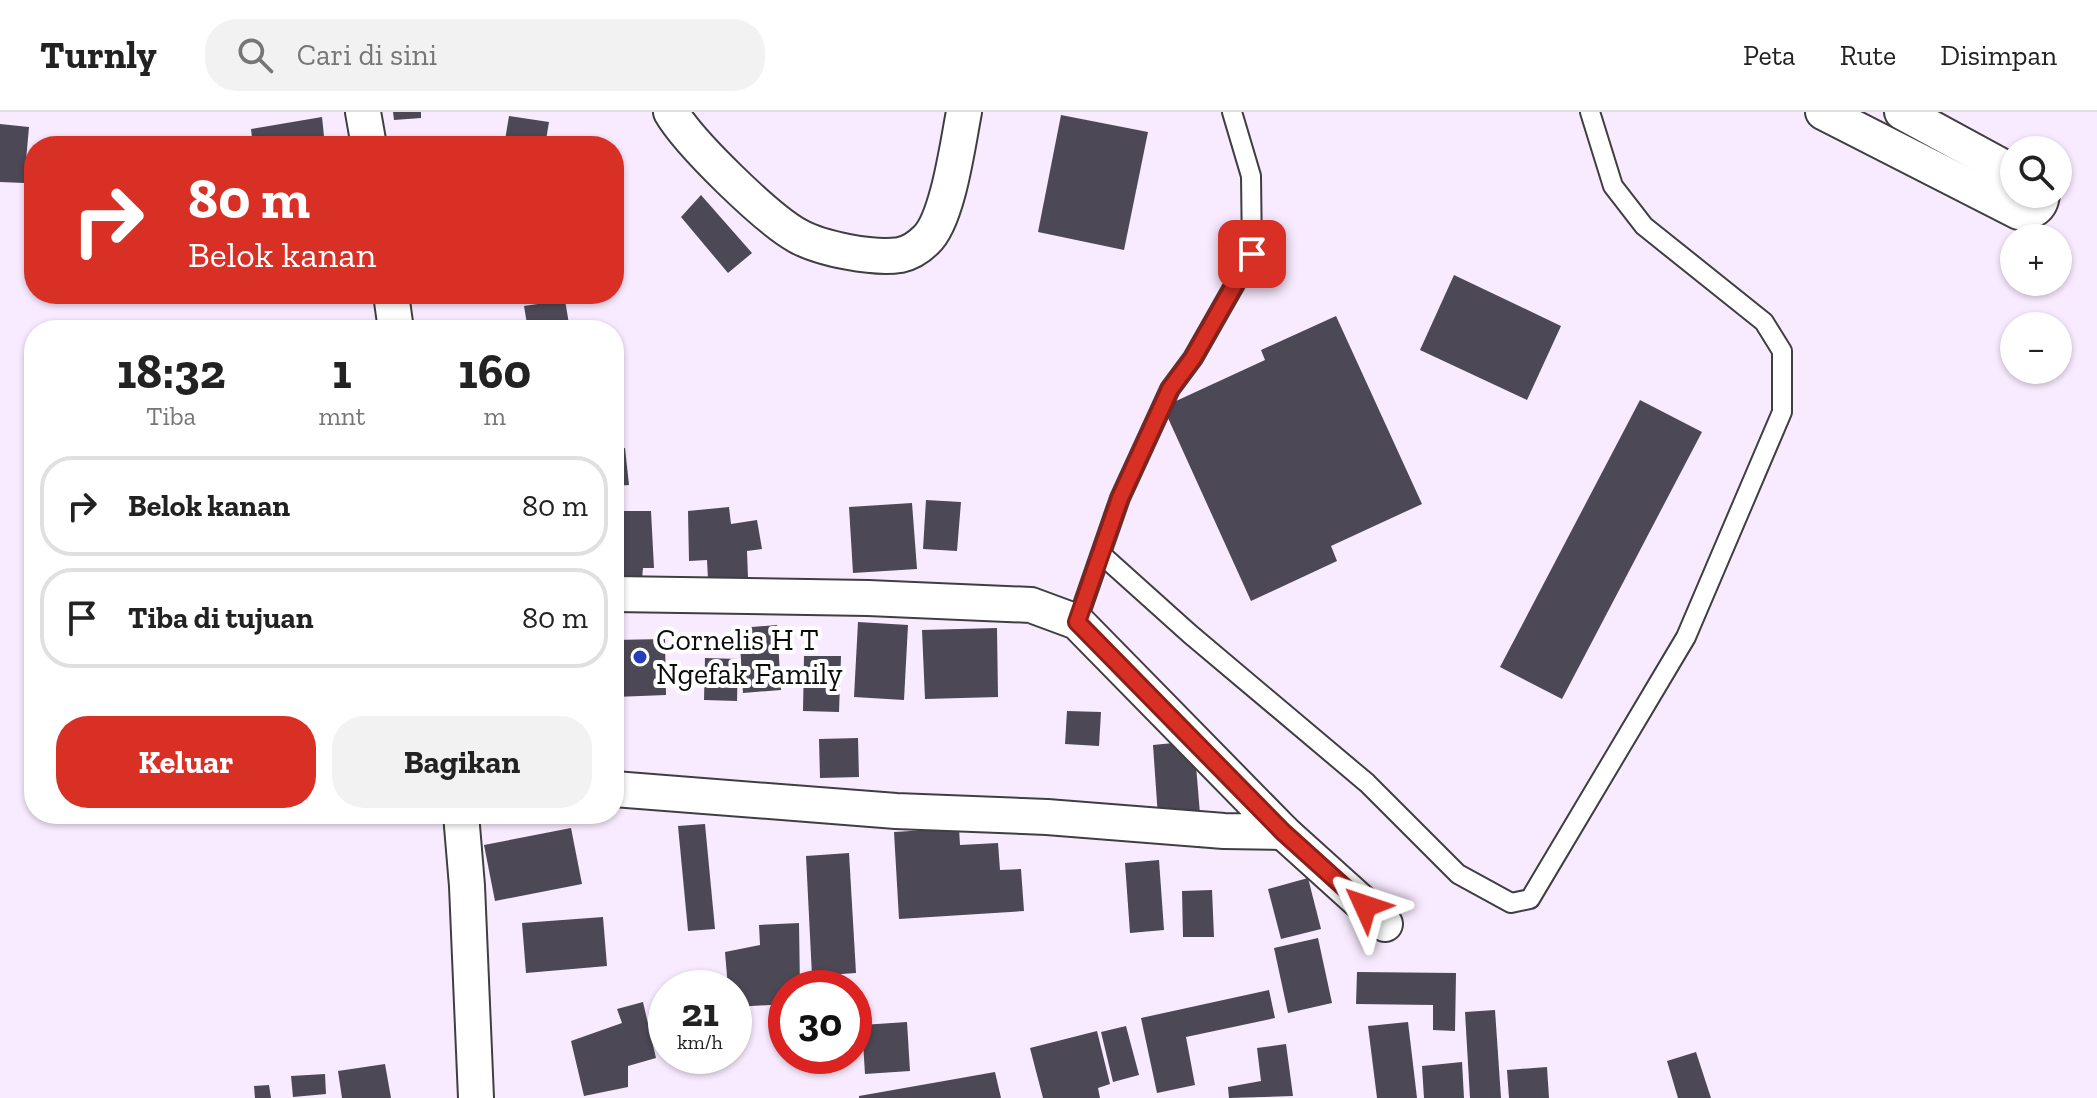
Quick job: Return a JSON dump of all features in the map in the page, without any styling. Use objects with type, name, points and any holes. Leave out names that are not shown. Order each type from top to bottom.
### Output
[{"type":"street","points":[[363,112],[367,136]]},
{"type":"street","points":[[671,112],[717,165],[758,205],[794,234],[809,242],[875,255],[899,255],[914,250],[929,238],[940,219],[964,112]]},
{"type":"street","points":[[1823,112],[2000,202]]},
{"type":"street","points":[[1902,112],[2000,165]]},
{"type":"street","points":[[2011,208],[2027,213],[2037,208]]},
{"type":"street","points":[[624,594],[982,601],[1031,605],[1077,622],[1283,832],[1385,924]]},
{"type":"street","points":[[624,790],[896,811],[1283,832]]},
{"type":"street","points":[[462,824],[476,1098]]},
{"type":"lane","points":[[1077,622],[1120,498],[1170,389],[1193,358],[1252,254],[1251,176],[1232,112]]},
{"type":"lane","points":[[1102,555],[1190,634],[1367,783],[1458,874],[1511,903],[1530,899],[1686,637],[1782,412],[1782,351],[1764,322],[1644,226],[1613,186],[1590,112]]},
{"type":"building","points":[[393,112],[421,112],[421,118],[394,120]]},
{"type":"building","points":[[1061,115],[1148,132],[1124,250],[1038,232]]},
{"type":"building","points":[[509,116],[549,122],[547,136],[506,136]]},
{"type":"building","points":[[322,117],[324,136],[252,136],[251,129]]},
{"type":"building","points":[[0,124],[29,127],[28,136],[24,136],[24,183],[0,182]]},
{"type":"building","points":[[701,195],[752,253],[728,273],[681,217]]},
{"type":"building","points":[[1454,275],[1561,326],[1527,400],[1420,350]]},
{"type":"building","points":[[566,304],[568,320],[526,320],[524,306]]},
{"type":"building","points":[[1336,316],[1422,504],[1331,546],[1337,561],[1251,601],[1163,407],[1265,360],[1261,350]]},
{"type":"building","points":[[1640,400],[1702,432],[1562,699],[1500,667]]},
{"type":"building","points":[[625,448],[629,485],[624,485]]},
{"type":"building","points":[[926,500],[961,502],[957,551],[923,549]]},
{"type":"building","points":[[912,503],[917,569],[853,573],[849,507]]},
{"type":"building","points":[[729,507],[731,524],[757,520],[762,549],[747,551],[748,578],[708,580],[707,560],[689,561],[688,511]]},
{"type":"building","points":[[624,511],[651,511],[654,568],[643,568],[641,589],[624,588]]},
{"type":"building","points":[[858,622],[908,625],[904,700],[854,697]]},
{"type":"building","points":[[777,625],[781,690],[743,693],[739,628]]},
{"type":"building","points":[[997,628],[998,697],[925,699],[922,630]]},
{"type":"building","name":"Cornelis H T Ngefak Family","points":[[665,639],[666,695],[624,697],[624,640]]},
{"type":"building","points":[[804,656],[841,656],[839,712],[803,711]]},
{"type":"building","points":[[705,658],[738,659],[737,701],[704,700]]},
{"type":"building","points":[[1067,711],[1101,712],[1099,746],[1065,744]]},
{"type":"building","points":[[858,738],[859,777],[820,778],[819,739]]},
{"type":"building","points":[[1194,741],[1200,814],[1158,817],[1153,745]]},
{"type":"building","points":[[705,824],[715,929],[688,931],[678,826]]},
{"type":"building","points":[[571,828],[582,884],[495,901],[484,845]]},
{"type":"building","points":[[959,828],[960,845],[998,843],[1000,870],[1021,869],[1024,911],[899,919],[894,832]]},
{"type":"building","points":[[849,853],[856,970],[812,970],[806,856]]},
{"type":"building","points":[[1159,860],[1164,930],[1130,933],[1125,863]]},
{"type":"building","points":[[1308,878],[1321,929],[1281,939],[1268,889]]},
{"type":"building","points":[[1212,890],[1214,937],[1183,937],[1182,891]]},
{"type":"building","points":[[603,917],[607,966],[526,973],[522,923]]},
{"type":"building","points":[[799,923],[800,970],[768,970],[768,1005],[752,1006],[752,970],[726,970],[725,952],[760,945],[759,925]]},
{"type":"building","points":[[1318,938],[1332,1003],[1288,1013],[1274,948]]},
{"type":"building","points":[[1357,972],[1456,973],[1455,1031],[1433,1030],[1433,1005],[1356,1004]]},
{"type":"building","points":[[1269,990],[1275,1018],[1186,1037],[1195,1085],[1157,1093],[1141,1018]]},
{"type":"building","points":[[643,1002],[648,1024],[648,1060],[628,1066],[628,1087],[584,1096],[571,1041],[622,1023],[617,1009]]},
{"type":"building","points":[[1495,1010],[1501,1098],[1470,1098],[1465,1012]]},
{"type":"building","points":[[907,1022],[910,1071],[872,1074],[872,1024]]},
{"type":"building","points":[[1408,1022],[1417,1098],[1377,1098],[1368,1026]]},
{"type":"building","points":[[1126,1026],[1139,1075],[1113,1082],[1101,1032]]},
{"type":"building","points":[[1097,1031],[1110,1084],[1098,1088],[1100,1098],[1043,1098],[1030,1048]]},
{"type":"building","points":[[1286,1044],[1293,1096],[1229,1098],[1228,1087],[1261,1081],[1257,1048]]},
{"type":"building","points":[[1696,1052],[1711,1098],[1678,1098],[1667,1061]]},
{"type":"building","points":[[1462,1062],[1464,1098],[1424,1098],[1422,1066]]},
{"type":"building","points":[[385,1064],[391,1098],[342,1098],[338,1071]]},
{"type":"building","points":[[1547,1067],[1549,1098],[1509,1098],[1507,1070]]},
{"type":"building","points":[[995,1072],[1001,1098],[859,1098],[859,1096]]},
{"type":"building","points":[[325,1074],[326,1094],[293,1097],[291,1076]]},
{"type":"building","points":[[269,1085],[271,1098],[255,1098],[254,1086]]},
{"type":"place","name":"Cornelis H T Ngefak Family","points":[[640,657]]},
{"type":"route","points":[[1252,254],[1193,358],[1170,389],[1120,498],[1077,622],[1283,832],[1365,906]]}]
